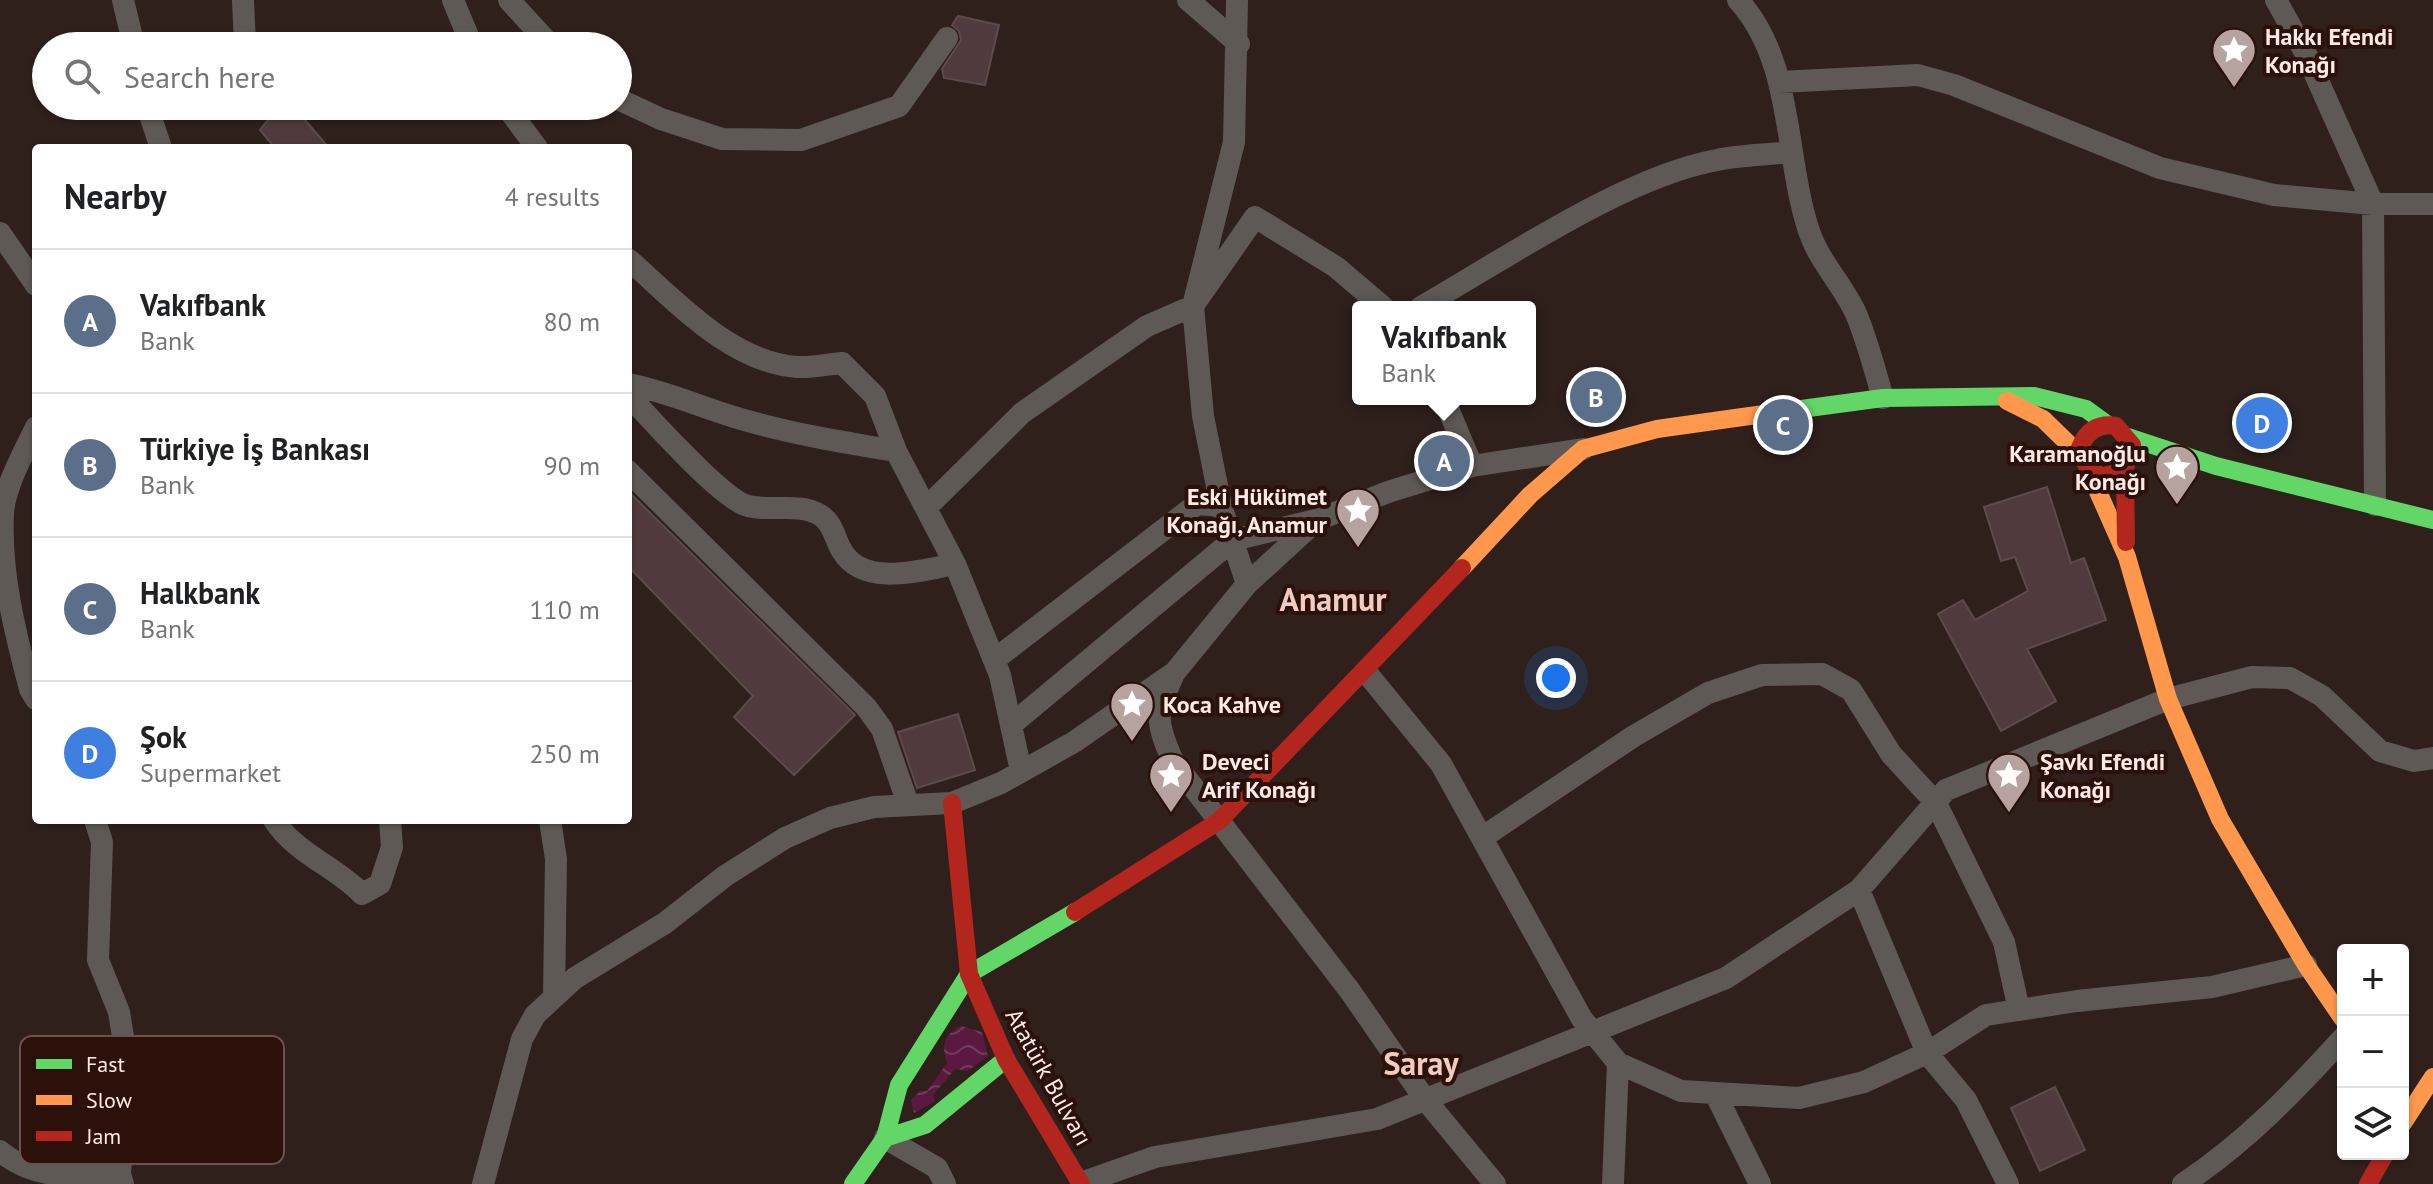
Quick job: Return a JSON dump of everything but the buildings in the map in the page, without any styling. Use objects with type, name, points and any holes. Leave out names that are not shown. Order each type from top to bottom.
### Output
[{"type":"street","points":[[123,0],[131,32]]},
{"type":"street","points":[[243,0],[244,32]]},
{"type":"street","points":[[453,0],[466,32]]},
{"type":"street","points":[[509,0],[538,32]]},
{"type":"street","points":[[1188,0],[1239,44]]},
{"type":"street","points":[[1237,0],[1239,44],[1234,142],[1193,306],[1203,416],[1221,506],[1247,584]]},
{"type":"street","points":[[1738,0],[1754,18],[1779,82],[1790,152],[1810,235],[1856,315],[1883,398]]},
{"type":"street","points":[[2276,0],[2306,54],[2373,204],[2375,505]]},
{"type":"street","points":[[632,106],[661,119],[722,139],[801,140],[899,106],[947,38]]},
{"type":"street","points":[[1779,82],[1918,75],[1954,85],[2160,168],[2274,195],[2373,204],[2433,204]]},
{"type":"street","points":[[152,120],[160,144]]},
{"type":"street","points":[[516,120],[534,144]]},
{"type":"street","points":[[1432,301],[1607,202],[1666,174],[1717,160],[1790,152]]},
{"type":"street","points":[[927,507],[1022,413],[1147,326],[1193,306],[1255,217],[1336,267],[1376,301]]},
{"type":"street","points":[[0,233],[32,279]]},
{"type":"street","points":[[632,262],[704,325],[753,356],[798,367],[842,363],[875,396],[896,451],[955,564],[994,660],[1021,771]]},
{"type":"street","points":[[632,385],[660,390],[733,417],[807,437],[896,451]]},
{"type":"street","points":[[1011,725],[1233,540],[1317,520],[1388,492],[1472,466],[1583,449],[1657,429],[1883,398],[2034,396],[2086,409],[2128,437],[2216,466],[2433,520]]},
{"type":"street","points":[[1996,398],[2020,404],[2043,419],[2085,463],[2103,477],[2125,468]]},
{"type":"street","points":[[632,399],[727,493],[748,506],[783,506],[821,515],[832,528],[842,553],[859,568],[899,575],[955,564]]},
{"type":"street","points":[[1447,405],[1472,466]]},
{"type":"street","points":[[2108,425],[2086,434],[2085,463],[2127,557],[2168,699],[2220,819],[2306,965],[2341,1016]]},
{"type":"street","points":[[32,433],[9,466],[3,511],[3,564],[10,614],[32,692]]},
{"type":"street","points":[[2127,557],[2125,468],[2132,453],[2128,437]]},
{"type":"street","points":[[853,1184],[885,1138],[899,1085],[969,974],[1219,821],[1366,672],[1530,495],[1583,449]]},
{"type":"street","points":[[632,475],[866,707],[882,729],[908,804]]},
{"type":"street","points":[[994,660],[1197,504],[1221,506]]},
{"type":"street","points":[[1317,520],[1247,584],[1175,672],[1158,707],[1160,732],[1173,761],[1350,991],[1424,1098],[1495,1184]]},
{"type":"street","points":[[483,1184],[522,1039],[535,1015],[575,978],[665,923],[725,876],[785,838],[830,818],[908,804],[952,803],[1074,742],[1175,672]]},
{"type":"street","points":[[1366,672],[1441,764],[1582,1019],[1618,1063],[1681,1091],[1799,1098],[1864,1082],[1927,1053],[1986,1015],[2212,987],[2306,965]]},
{"type":"street","points":[[1483,837],[1634,736],[1708,693],[1762,675],[1822,674],[1851,690],[1891,754],[1936,803],[2004,942],[2019,1010]]},
{"type":"street","points":[[1081,1183],[1155,1157],[1377,1119],[1726,978],[1859,890],[1946,790],[2168,699],[2252,677],[2290,678],[2322,696],[2380,751],[2414,761],[2433,758]]},
{"type":"street","name":"Atatürk Bulvarı","points":[[952,803],[969,974],[1006,1059],[1081,1183]]},
{"type":"street","points":[[96,824],[102,842],[98,960],[119,1012],[123,1036]]},
{"type":"street","points":[[276,824],[282,833],[313,859],[344,875],[362,894],[380,884],[392,847],[390,824]]},
{"type":"street","points":[[551,824],[556,859],[554,997]]},
{"type":"street","points":[[1859,890],[1927,1053],[1966,1100],[2008,1184]]},
{"type":"street","points":[[2183,1184],[2226,1156],[2287,1100],[2337,1045]]},
{"type":"street","points":[[885,1138],[925,1125],[1006,1059]]},
{"type":"street","points":[[1613,1184],[1618,1063]]},
{"type":"street","points":[[2409,1113],[2427,1082]]},
{"type":"street","points":[[1715,1093],[1760,1184]]},
{"type":"street","points":[[885,1138],[937,1168],[945,1184]]},
{"type":"street","points":[[0,1151],[15,1163],[43,1173],[121,1179]]},
{"type":"street","points":[[2368,1184],[2382,1160]]},
{"type":"water","points":[[961,1026],[982,1032],[988,1056],[968,1071],[955,1069],[933,1095],[935,1101],[914,1113],[911,1100],[920,1091],[927,1091],[947,1063],[945,1041]]},
{"type":"traffic: fast","points":[[1771,413],[1883,398],[2034,396],[2086,409],[2108,425]]},
{"type":"traffic: fast","points":[[2128,437],[2216,466],[2433,520]]},
{"type":"traffic: fast","points":[[853,1184],[885,1138],[899,1085],[969,974],[1075,912]]},
{"type":"traffic: fast","points":[[885,1138],[925,1125],[1006,1059]]},
{"type":"traffic: slow","points":[[2007,401],[2043,419],[2081,456]]},
{"type":"traffic: slow","points":[[1462,568],[1530,495],[1583,449],[1657,429],[1771,413]]},
{"type":"traffic: slow","points":[[2088,469],[2127,557],[2168,699],[2220,819],[2306,965],[2341,1016]]},
{"type":"traffic: slow","points":[[2409,1114],[2433,1077]]},
{"type":"traffic: jam","points":[[2125,468],[2103,477],[2088,469],[2080,448],[2089,433],[2098,427],[2116,426],[2132,445],[2125,468],[2126,542]]},
{"type":"traffic: jam","points":[[1075,912],[1219,821],[1462,568]]},
{"type":"traffic: jam","points":[[952,803],[969,974],[1006,1059],[1081,1184]]},
{"type":"traffic: jam","points":[[2368,1184],[2382,1160]]},
{"type":"place","name":"Hakkı Efendi Konağı","points":[[2234,89]]},
{"type":"place","name":"Türkiye İş Bankası","points":[[1596,397]]},
{"type":"place","name":"Şok","points":[[2262,423]]},
{"type":"place","name":"Halkbank","points":[[1783,425]]},
{"type":"place","name":"Vakıfbank","points":[[1444,461]]},
{"type":"place","name":"Karamanoğlu Konağı","points":[[2177,506]]},
{"type":"place","name":"Eski Hükümet Konağı, Anamur","points":[[1358,549]]},
{"type":"place","name":"Koca Kahve","points":[[1132,743]]},
{"type":"place","name":"Deveci Arif Konağı","points":[[1171,814]]},
{"type":"place","name":"Şavkı Efendi Konağı","points":[[2009,814]]},
{"type":"district","name":"Anamur","points":[[1333,599]]},
{"type":"district","name":"Saray","points":[[1421,1063]]}]
